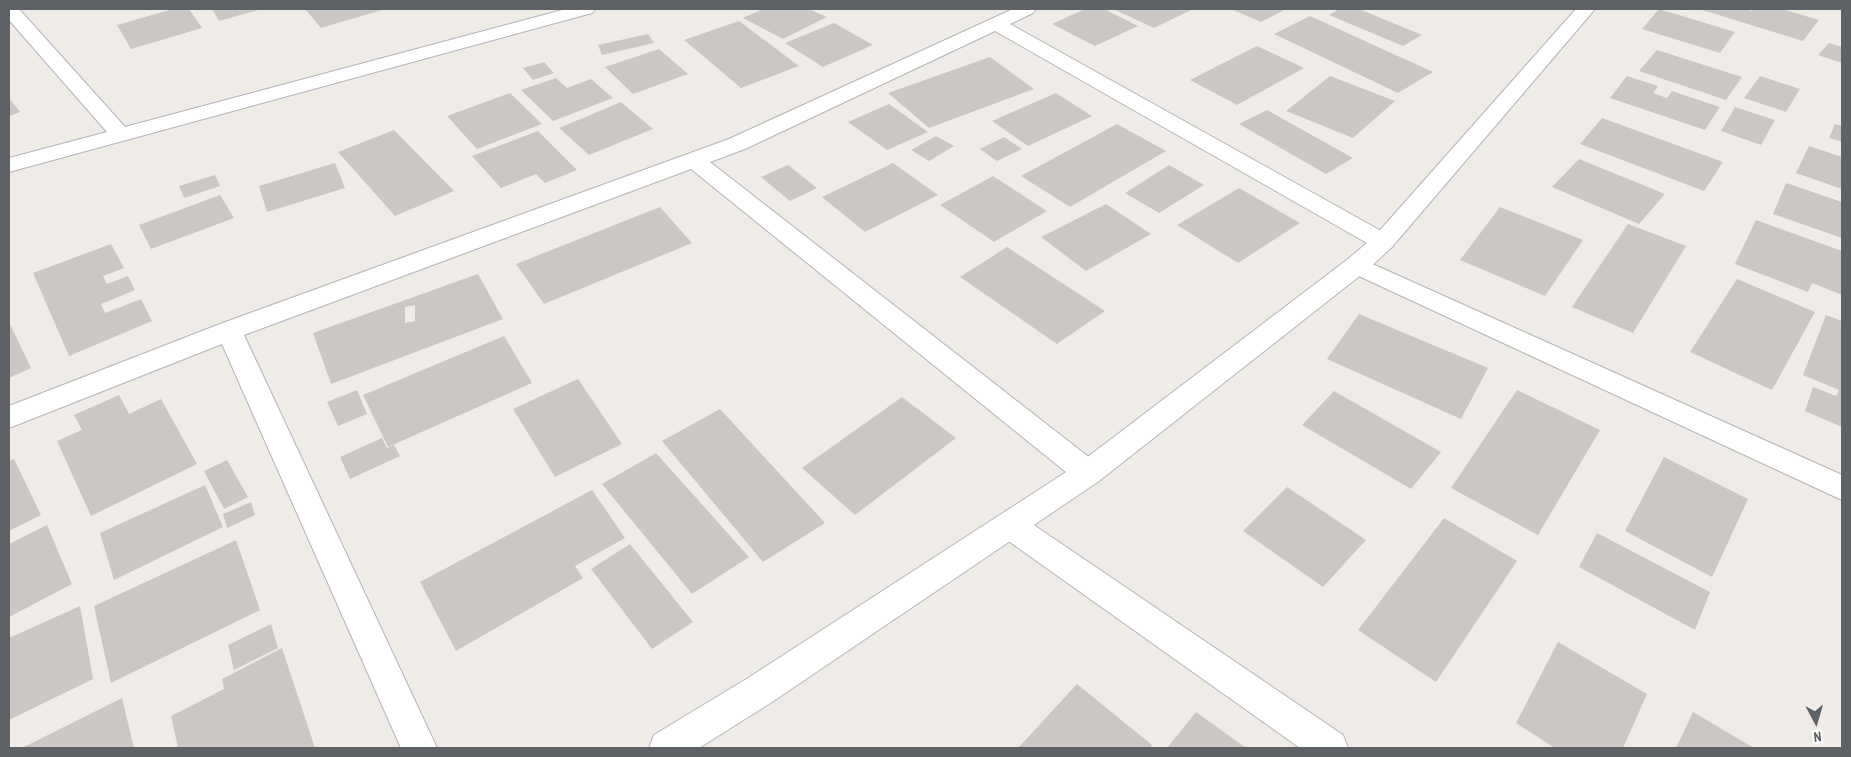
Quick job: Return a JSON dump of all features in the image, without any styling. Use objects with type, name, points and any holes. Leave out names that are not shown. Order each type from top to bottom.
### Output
[{"type":"street","points":[[9,9],[121,135]]},
{"type":"street","points":[[9,165],[584,9]]},
{"type":"street","points":[[9,416],[229,331],[695,161],[737,144],[1027,9]]},
{"type":"street","points":[[667,748],[760,690],[1011,526],[1088,473],[1357,265],[1383,242],[1586,9]]},
{"type":"street","points":[[995,23],[1383,242]]},
{"type":"street","points":[[695,161],[1088,473]]},
{"type":"street","points":[[1357,265],[1842,488]]},
{"type":"street","points":[[229,331],[418,748]]},
{"type":"street","points":[[1011,526],[1330,748]]},
{"type":"building","points":[[173,9],[189,9],[202,28],[131,49],[117,25]]},
{"type":"building","points":[[212,9],[262,9],[219,21]]},
{"type":"building","points":[[305,9],[385,9],[321,28]]},
{"type":"building","points":[[763,9],[809,9],[827,17],[783,39],[743,18]]},
{"type":"building","points":[[1085,9],[1104,9],[1138,26],[1095,46],[1052,24]]},
{"type":"building","points":[[1113,9],[1193,9],[1154,28]]},
{"type":"building","points":[[1231,9],[1286,9],[1261,22]]},
{"type":"building","points":[[1339,9],[1359,9],[1422,35],[1403,46],[1329,15]]},
{"type":"building","points":[[1659,9],[1735,32],[1720,53],[1642,29]]},
{"type":"building","points":[[1699,9],[1746,9],[1752,11],[1754,9],[1782,9],[1819,20],[1803,41]]},
{"type":"building","points":[[1310,16],[1433,72],[1398,93],[1274,34]]},
{"type":"building","points":[[739,21],[799,66],[741,88],[684,40]]},
{"type":"building","points":[[834,23],[873,45],[823,67],[785,43]]},
{"type":"building","points":[[648,34],[654,43],[602,55],[598,45]]},
{"type":"building","points":[[1829,43],[1842,47],[1842,63],[1818,55]]},
{"type":"building","points":[[1257,46],[1304,68],[1237,105],[1190,80]]},
{"type":"building","points":[[659,49],[688,74],[633,94],[605,67]]},
{"type":"building","points":[[1657,50],[1742,77],[1726,100],[1639,71]]},
{"type":"building","points":[[990,57],[1034,89],[929,128],[888,93]]},
{"type":"building","points":[[544,62],[554,73],[533,80],[523,68]]},
{"type":"building","points":[[1330,76],[1395,101],[1353,138],[1286,111]]},
{"type":"building","points":[[1627,76],[1658,86],[1653,93],[1667,98],[1672,91],[1720,107],[1705,130],[1610,98]]},
{"type":"building","points":[[1760,76],[1800,89],[1786,112],[1744,98]]},
{"type":"building","points":[[556,78],[567,88],[591,79],[613,98],[553,121],[521,90]]},
{"type":"building","points":[[510,93],[542,124],[477,149],[447,116]]},
{"type":"building","points":[[1056,93],[1092,116],[1028,146],[992,121]]},
{"type":"building","points":[[9,98],[20,112],[9,116]]},
{"type":"building","points":[[621,102],[653,129],[589,155],[559,128]]},
{"type":"building","points":[[889,104],[928,132],[887,150],[848,122]]},
{"type":"building","points":[[1735,107],[1775,120],[1761,145],[1721,131]]},
{"type":"building","points":[[1267,110],[1353,158],[1326,174],[1239,124]]},
{"type":"building","points":[[1602,118],[1723,162],[1704,191],[1580,144]]},
{"type":"building","points":[[1117,124],[1166,151],[1070,207],[1021,176]]},
{"type":"building","points":[[1835,124],[1842,126],[1842,142],[1829,138]]},
{"type":"building","points":[[394,130],[454,191],[395,216],[338,152]]},
{"type":"building","points":[[538,131],[577,170],[545,183],[536,174],[501,188],[472,156]]},
{"type":"building","points":[[936,136],[954,146],[929,161],[911,150]]},
{"type":"building","points":[[1004,137],[1022,149],[997,161],[980,149]]},
{"type":"building","points":[[1809,146],[1842,157],[1842,189],[1796,173]]},
{"type":"building","points":[[1579,159],[1665,194],[1639,224],[1552,187]]},
{"type":"building","points":[[335,163],[345,188],[267,212],[259,186]]},
{"type":"building","points":[[893,163],[938,195],[865,232],[822,197]]},
{"type":"building","points":[[788,165],[817,188],[790,201],[761,177]]},
{"type":"building","points":[[1169,165],[1204,185],[1159,213],[1125,193]]},
{"type":"building","points":[[215,175],[220,186],[184,198],[179,186]]},
{"type":"building","points":[[993,176],[1047,211],[994,242],[940,205]]},
{"type":"building","points":[[1786,183],[1842,202],[1842,238],[1773,214]]},
{"type":"building","points":[[1239,188],[1300,223],[1238,263],[1177,225]]},
{"type":"building","points":[[220,195],[234,218],[151,249],[139,225]]},
{"type":"building","points":[[1106,204],[1151,234],[1086,271],[1041,237]]},
{"type":"building","points":[[660,207],[692,243],[544,304],[516,264]]},
{"type":"building","points":[[1500,207],[1583,240],[1545,296],[1460,260]]},
{"type":"building","points":[[1756,220],[1842,251],[1842,295],[1812,283],[1808,292],[1735,264]]},
{"type":"building","points":[[1628,224],[1686,246],[1633,333],[1572,307]]},
{"type":"building","points":[[111,244],[124,268],[103,276],[107,284],[128,276],[135,290],[101,304],[105,313],[141,299],[152,321],[69,356],[33,273]]},
{"type":"building","points":[[1007,247],[1105,311],[1057,344],[960,277]]},
{"type":"building","points":[[478,274],[503,319],[331,384],[313,333]],"holes":[[[415,305],[415,321],[405,323],[405,307]]]},
{"type":"building","points":[[1737,279],[1815,312],[1772,390],[1690,352]]},
{"type":"building","points":[[1359,314],[1488,368],[1461,419],[1327,359]]},
{"type":"building","points":[[1826,315],[1842,321],[1842,427],[1805,411],[1813,387],[1836,396],[1839,390],[1803,375]]},
{"type":"building","points":[[9,322],[31,368],[9,378]]},
{"type":"building","points":[[504,336],[532,383],[388,447],[363,395]]},
{"type":"building","points":[[578,379],[622,444],[555,477],[513,409]]},
{"type":"building","points":[[357,390],[367,414],[338,426],[327,402]]},
{"type":"building","points":[[1517,390],[1600,430],[1538,535],[1451,488]]},
{"type":"building","points":[[1334,391],[1441,452],[1411,489],[1302,425]]},
{"type":"building","points":[[119,395],[129,414],[161,399],[197,464],[91,516],[57,441],[82,430],[74,415]]},
{"type":"building","points":[[902,397],[956,438],[855,515],[802,468]]},
{"type":"building","points":[[720,409],[825,523],[763,562],[662,441]]},
{"type":"building","points":[[382,438],[387,448],[394,445],[400,456],[350,479],[340,457]]},
{"type":"building","points":[[656,453],[749,557],[692,594],[602,484]]},
{"type":"building","points":[[1664,457],[1748,499],[1712,577],[1625,531]]},
{"type":"building","points":[[14,459],[41,515],[9,531],[9,461]]},
{"type":"building","points":[[227,460],[248,497],[224,509],[204,471]]},
{"type":"building","points":[[205,485],[223,527],[114,580],[100,533]]},
{"type":"building","points":[[1287,487],[1366,540],[1323,587],[1243,531]]},
{"type":"building","points":[[592,490],[625,538],[575,566],[583,578],[456,651],[420,582]]},
{"type":"building","points":[[251,502],[255,515],[227,528],[223,514]]},
{"type":"building","points":[[1444,518],[1517,561],[1436,682],[1358,630]]},
{"type":"building","points":[[47,525],[72,584],[9,617],[9,544]]},
{"type":"building","points":[[1597,533],[1710,592],[1695,630],[1579,567]]},
{"type":"building","points":[[236,540],[260,610],[111,683],[94,606]]},
{"type":"building","points":[[630,544],[693,622],[652,649],[591,569]]},
{"type":"building","points":[[80,606],[93,679],[9,720],[9,638]]},
{"type":"building","points":[[271,624],[278,648],[234,670],[228,645]]},
{"type":"building","points":[[1558,642],[1647,694],[1623,748],[1555,748],[1516,723]]},
{"type":"building","points":[[282,648],[315,748],[178,748],[171,716],[224,689],[222,679]]},
{"type":"building","points":[[1077,684],[1152,745],[1150,748],[1018,748]]},
{"type":"building","points":[[122,698],[134,748],[22,748]]},
{"type":"building","points":[[1196,712],[1246,748],[1167,748]]},
{"type":"building","points":[[1693,712],[1754,748],[1676,748]]}]
